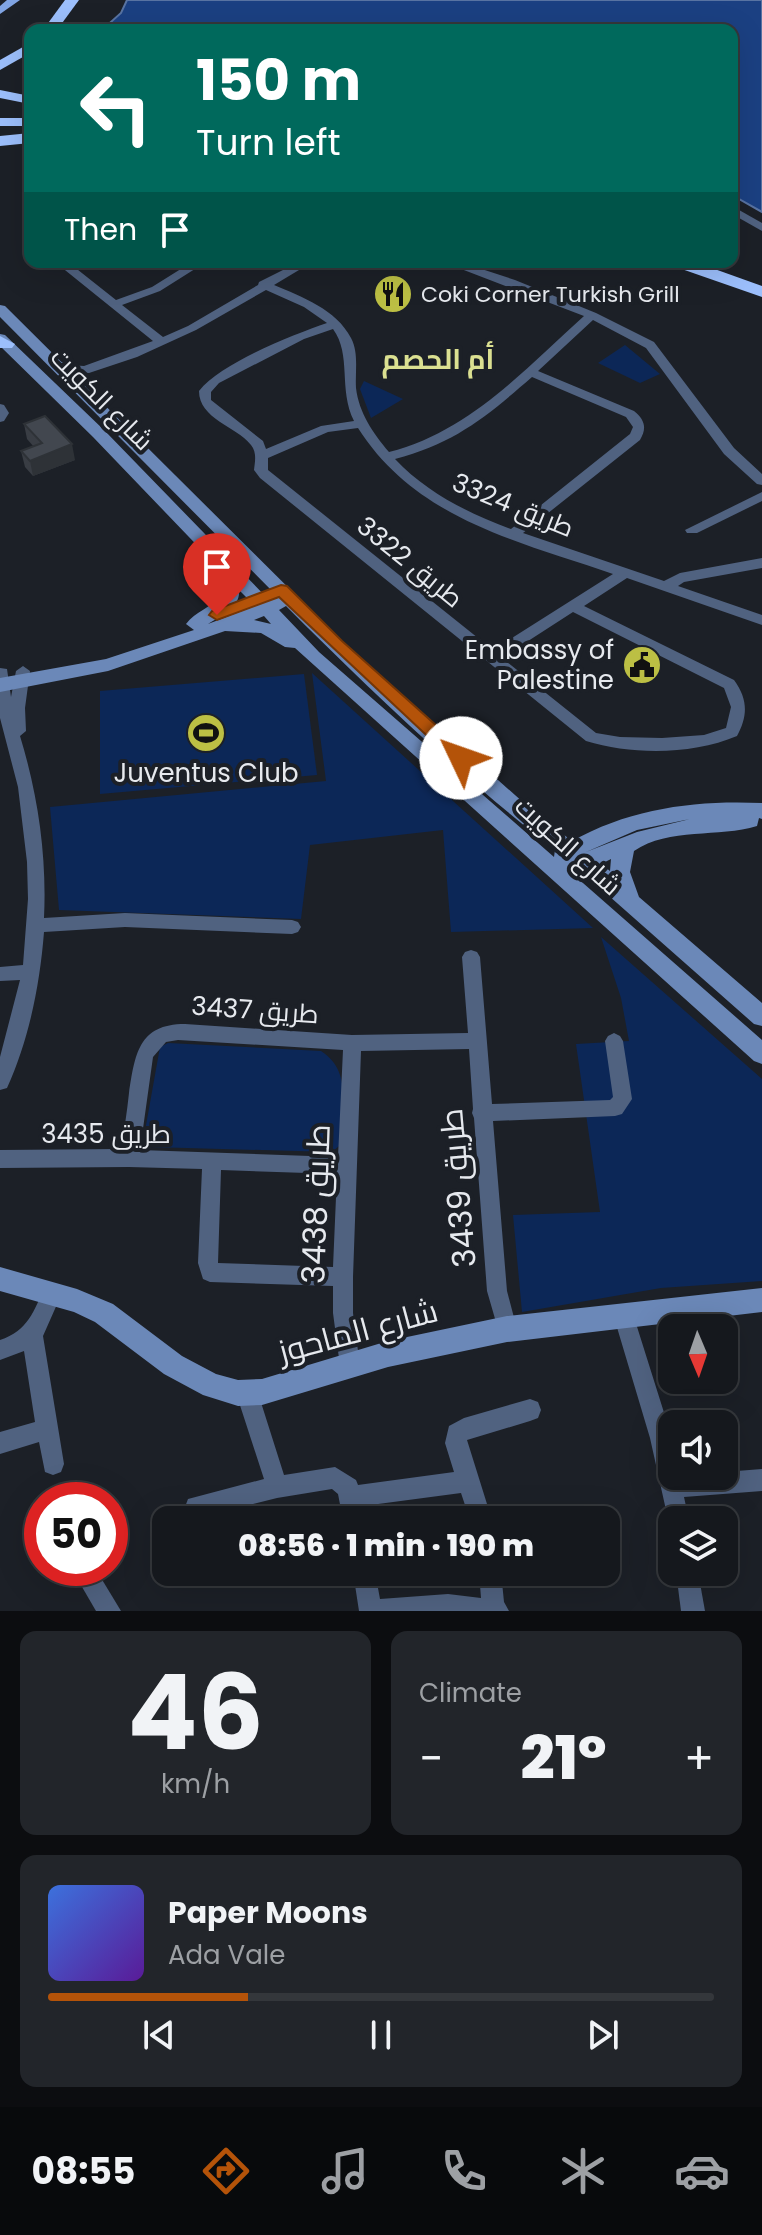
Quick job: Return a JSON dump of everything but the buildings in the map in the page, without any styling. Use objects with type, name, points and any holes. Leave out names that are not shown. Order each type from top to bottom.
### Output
[{"type":"highway","points":[[55,24],[72,1]]},
{"type":"highway","points":[[0,66],[24,51]]},
{"type":"highway","points":[[0,94],[24,99]]},
{"type":"highway","points":[[0,106],[24,107]]},
{"type":"highway","points":[[0,115],[24,115]]},
{"type":"highway","points":[[0,122],[24,122]]},
{"type":"highway","points":[[0,132],[24,134]]},
{"type":"highway","points":[[0,141],[24,136]]},
{"type":"highway","points":[[738,266],[762,276]]},
{"type":"highway","points":[[696,268],[762,292]]},
{"type":"main road","points":[[0,11],[14,0]]},
{"type":"main road","name":"شارع الكويت","points":[[0,309],[364,670],[527,817],[578,856],[762,1017]]},
{"type":"main road","name":"شارع الكويت","points":[[2,341],[213,550],[313,656],[762,1054]]},
{"type":"main road","points":[[198,629],[231,597],[229,583],[219,568],[213,550]]},
{"type":"main road","points":[[1,679],[110,666],[286,594]]},
{"type":"main road","points":[[198,629],[260,626],[280,634],[313,656]]},
{"type":"main road","points":[[554,870],[578,856],[596,838],[642,819],[762,803]]},
{"type":"main road","points":[[716,807],[762,811]]},
{"type":"main road","points":[[527,817],[568,836],[596,838]]},
{"type":"main road","points":[[578,856],[686,827],[762,821]]},
{"type":"main road","points":[[628,844],[621,854],[619,875],[634,907]]},
{"type":"main road","name":"شارع الماحوز","points":[[0,1279],[52,1293],[104,1313],[150,1349],[198,1380],[226,1391],[247,1393],[262,1392],[418,1347],[507,1329],[762,1300]]},
{"type":"street","points":[[738,213],[762,229]]},
{"type":"street","points":[[738,220],[762,229]]},
{"type":"street","points":[[69,268],[162,342]]},
{"type":"street","points":[[114,304],[156,289],[190,268]]},
{"type":"street","points":[[49,360],[71,369],[97,366],[162,342],[295,268]]},
{"type":"street","points":[[468,268],[592,315],[650,345],[729,451],[762,481]]},
{"type":"street","points":[[263,284],[318,311],[334,325]]},
{"type":"street","points":[[387,457],[442,439],[529,371],[592,315]]},
{"type":"street","name":"طريق 3324","points":[[334,325],[347,342],[350,394],[355,411],[387,457],[431,498],[463,515],[514,534],[762,620]]},
{"type":"street","name":"طريق 3322","points":[[334,325],[292,339],[215,380],[205,391],[208,404],[258,444],[262,456],[261,470],[265,475],[586,734],[602,742],[711,740],[732,732],[738,717],[738,702],[729,684],[572,606]]},
{"type":"street","points":[[96,403],[85,380],[97,366]]},
{"type":"street","points":[[514,534],[635,437],[639,430],[638,422],[630,414],[529,371]]},
{"type":"street","points":[[0,408],[3,413],[0,418]]},
{"type":"street","points":[[262,456],[325,429],[364,423]]},
{"type":"street","points":[[692,530],[762,496]]},
{"type":"street","points":[[666,587],[669,582],[685,576],[762,563]]},
{"type":"street","points":[[491,658],[625,573]]},
{"type":"street","points":[[0,1082],[14,1042],[38,925],[33,837],[19,753],[17,708],[23,677]]},
{"type":"street","points":[[1,679],[4,710],[19,753]]},
{"type":"street","points":[[38,925],[125,920],[292,927]]},
{"type":"street","name":"طريق 3439","points":[[471,957],[497,1291],[507,1329]]},
{"type":"street","points":[[0,974],[30,972]]},
{"type":"street","name":"طريق 3437","points":[[129,1158],[144,1057],[148,1048],[164,1034],[185,1032],[352,1043],[476,1041]]},
{"type":"street","points":[[481,1113],[615,1108],[623,1094],[614,1041]]},
{"type":"street","name":"طريق 3438","points":[[350,1366],[343,1313],[343,1277],[352,1043]]},
{"type":"street","name":"طريق 3435","points":[[0,1159],[129,1158],[346,1166]]},
{"type":"street","points":[[212,1161],[210,1272],[343,1277]]},
{"type":"street","points":[[0,1350],[17,1345],[32,1335],[52,1293]]},
{"type":"street","points":[[623,1314],[658,1428]]},
{"type":"street","points":[[32,1335],[53,1464]]},
{"type":"street","points":[[247,1393],[277,1487]]},
{"type":"street","points":[[477,1506],[456,1443],[460,1431],[530,1410]]},
{"type":"street","points":[[0,1443],[47,1429]]},
{"type":"street","points":[[200,1506],[277,1487],[335,1478],[348,1488],[352,1506]]},
{"type":"street","points":[[738,1482],[762,1480]]},
{"type":"street","points":[[350,1497],[469,1481]]},
{"type":"street","points":[[93,1586],[109,1611]]},
{"type":"street","points":[[367,1586],[372,1611],[448,1606],[495,1610],[492,1586]]},
{"type":"street","points":[[689,1586],[693,1611]]},
{"type":"shaded area","points":[[127,0],[762,0],[762,212],[738,198],[738,24],[109,24],[121,13]]},
{"type":"shaded area","points":[[625,345],[660,374],[640,383],[598,363]]},
{"type":"shaded area","points":[[364,381],[403,399],[371,418],[360,389]]},
{"type":"shaded area","points":[[312,673],[593,928],[451,932],[443,830],[310,845],[301,919],[59,910],[50,807],[326,781]]},
{"type":"shaded area","name":"Juventus Club","points":[[304,674],[317,775],[100,794],[100,691]]},
{"type":"shaded area","points":[[601,937],[762,1079],[762,1281],[661,1288],[522,1312],[513,1215],[600,1212],[576,1044],[629,1041],[621,998]]},
{"type":"shaded area","points":[[168,1043],[321,1051],[338,1070],[342,1081],[339,1146],[332,1152],[151,1147],[143,1142],[160,1047]]},
{"type":"place","name":"Coki Corner Turkish Grill","points":[[393,294]]},
{"type":"place","name":"Embassy of Palestine","points":[[642,665]]},
{"type":"place","name":"Juventus Club","points":[[206,733]]},
{"type":"district","name":"أم الحصم","points":[[438,359]]},
{"type":"route","points":[[217,615],[281,590],[336,645],[461,758]]}]
